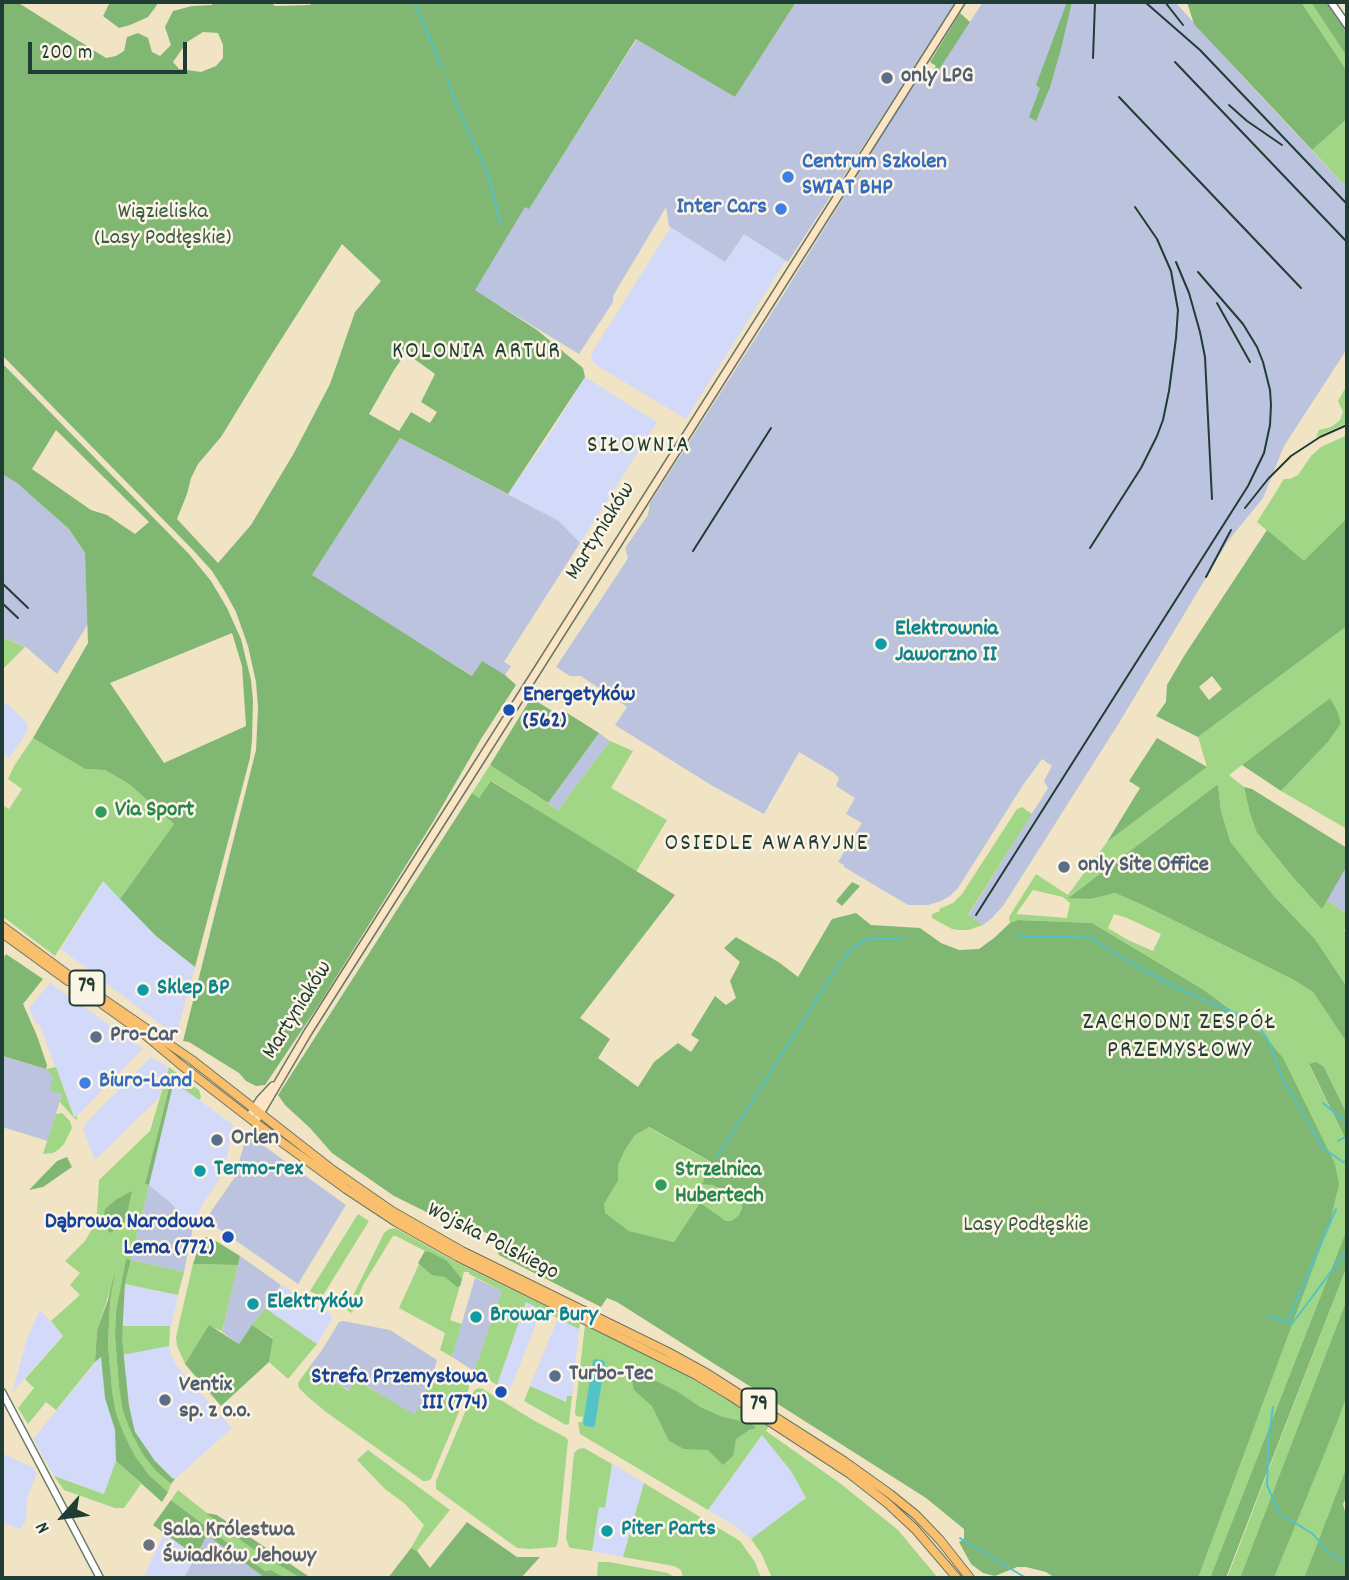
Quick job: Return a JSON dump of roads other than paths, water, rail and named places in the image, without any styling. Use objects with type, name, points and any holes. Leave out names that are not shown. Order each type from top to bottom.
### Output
[{"type":"main road","name":"Martyniaków","points":[[252,1120],[961,2]]},
{"type":"main road","name":"Wojska Polskiego","points":[[2,926],[184,1055],[364,1193],[477,1259],[668,1352],[743,1395],[844,1461],[905,1506],[940,1540],[970,1578]]},
{"type":"main road","name":"Wojska Polskiego","points":[[2,933],[138,1029],[252,1120],[362,1200],[430,1242],[666,1359],[729,1395],[840,1467],[872,1490],[915,1529],[957,1578]]},
{"type":"main road","points":[[245,1101],[265,1100],[271,1122]]},
{"type":"street","points":[[1331,2],[1347,25]]},
{"type":"street","points":[[2,1392],[100,1578]]},
{"type":"water","points":[[595,1359],[605,1362],[593,1427],[583,1423]]},
{"type":"waterway","points":[[414,2],[442,68]]},
{"type":"waterway","points":[[447,79],[489,176],[500,224]]},
{"type":"waterway","points":[[1016,936],[1090,938],[1177,988],[1258,1026],[1268,1040],[1283,1079],[1323,1148],[1347,1162]]},
{"type":"waterway","points":[[717,1157],[846,956],[855,946],[868,939],[902,939]]},
{"type":"waterway","points":[[1323,1103],[1347,1123]]},
{"type":"waterway","points":[[1338,1141],[1347,1136]]},
{"type":"waterway","points":[[1289,1318],[1336,1209]]},
{"type":"waterway","points":[[1269,1316],[1292,1324],[1347,1250]]},
{"type":"waterway","points":[[1273,1407],[1267,1485],[1279,1513],[1313,1534],[1325,1549],[1347,1564]]},
{"type":"waterway","points":[[960,1538],[1026,1578]]},
{"type":"railway","points":[[1093,58],[1095,2]]},
{"type":"railway","points":[[1145,2],[1200,50],[1347,204]]},
{"type":"railway","points":[[1165,2],[1183,25]]},
{"type":"railway","points":[[1175,62],[1347,242]]},
{"type":"railway","points":[[1119,97],[1301,288]]},
{"type":"railway","points":[[1229,105],[1282,145]]},
{"type":"railway","points":[[1090,548],[1141,468],[1157,436],[1169,391],[1176,338],[1178,310],[1171,271],[1157,239],[1135,207]]},
{"type":"railway","points":[[1176,262],[1189,293],[1205,357],[1212,499]]},
{"type":"railway","points":[[976,915],[1248,486],[1264,453],[1271,405],[1263,362],[1243,324],[1198,272]]},
{"type":"railway","points":[[1217,303],[1250,362]]},
{"type":"railway","points":[[1245,508],[1291,456],[1320,437],[1347,425]]},
{"type":"railway","points":[[693,551],[771,428]]},
{"type":"railway","points":[[1206,577],[1231,530]]},
{"type":"railway","points":[[2,583],[28,608]]},
{"type":"railway","points":[[2,603],[18,618]]},
{"type":"place","name":"only LPG","points":[[887,78]]},
{"type":"place","name":"Centrum Szkolen SWIAT BHP","points":[[788,177]]},
{"type":"place","name":"Inter Cars","points":[[781,209]]},
{"type":"place","name":"Elektrownia Jaworzno II","points":[[881,644]]},
{"type":"place","name":"Energetyków (562)","points":[[509,710]]},
{"type":"place","name":"Via Sport","points":[[101,812]]},
{"type":"place","name":"only Site Office","points":[[1064,867]]},
{"type":"place","name":"Sklep BP","points":[[143,990]]},
{"type":"place","name":"Pro-Car","points":[[96,1037]]},
{"type":"place","name":"Biuro-Land","points":[[85,1083]]},
{"type":"place","name":"Orlen","points":[[217,1140]]},
{"type":"place","name":"Termo-rex","points":[[200,1171]]},
{"type":"place","name":"Strzelnica Hubertech","points":[[661,1185]]},
{"type":"place","name":"Dąbrowa Narodowa Lema (772)","points":[[228,1237]]},
{"type":"place","name":"Elektryków","points":[[253,1304]]},
{"type":"place","name":"Browar Bury","points":[[476,1317]]},
{"type":"place","name":"Turbo-Tec","points":[[555,1376]]},
{"type":"place","name":"Strefa Przemysłowa III (774)","points":[[501,1392]]},
{"type":"place","name":"Ventix sp. z o.o.","points":[[165,1400]]},
{"type":"place","name":"Piter Parts","points":[[607,1531]]},
{"type":"place","name":"Sala Królestwa Świadków Jehowy","points":[[149,1545]]},
{"type":"district","name":"KOLONIA ARTUR","points":[[477,354]]},
{"type":"district","name":"SIŁOWNIA","points":[[639,448]]},
{"type":"district","name":"OSIEDLE AWARYJNE","points":[[767,846]]},
{"type":"district","name":"ZACHODNI ZESPÓŁ PRZEMYSŁOWY","points":[[1180,1039]]},
{"type":"park label","name":"Wiązieliska (Lasy Podłęskie)","points":[[163,227]]},
{"type":"park label","name":"Lasy Podłęskie","points":[[1026,1227]]}]
